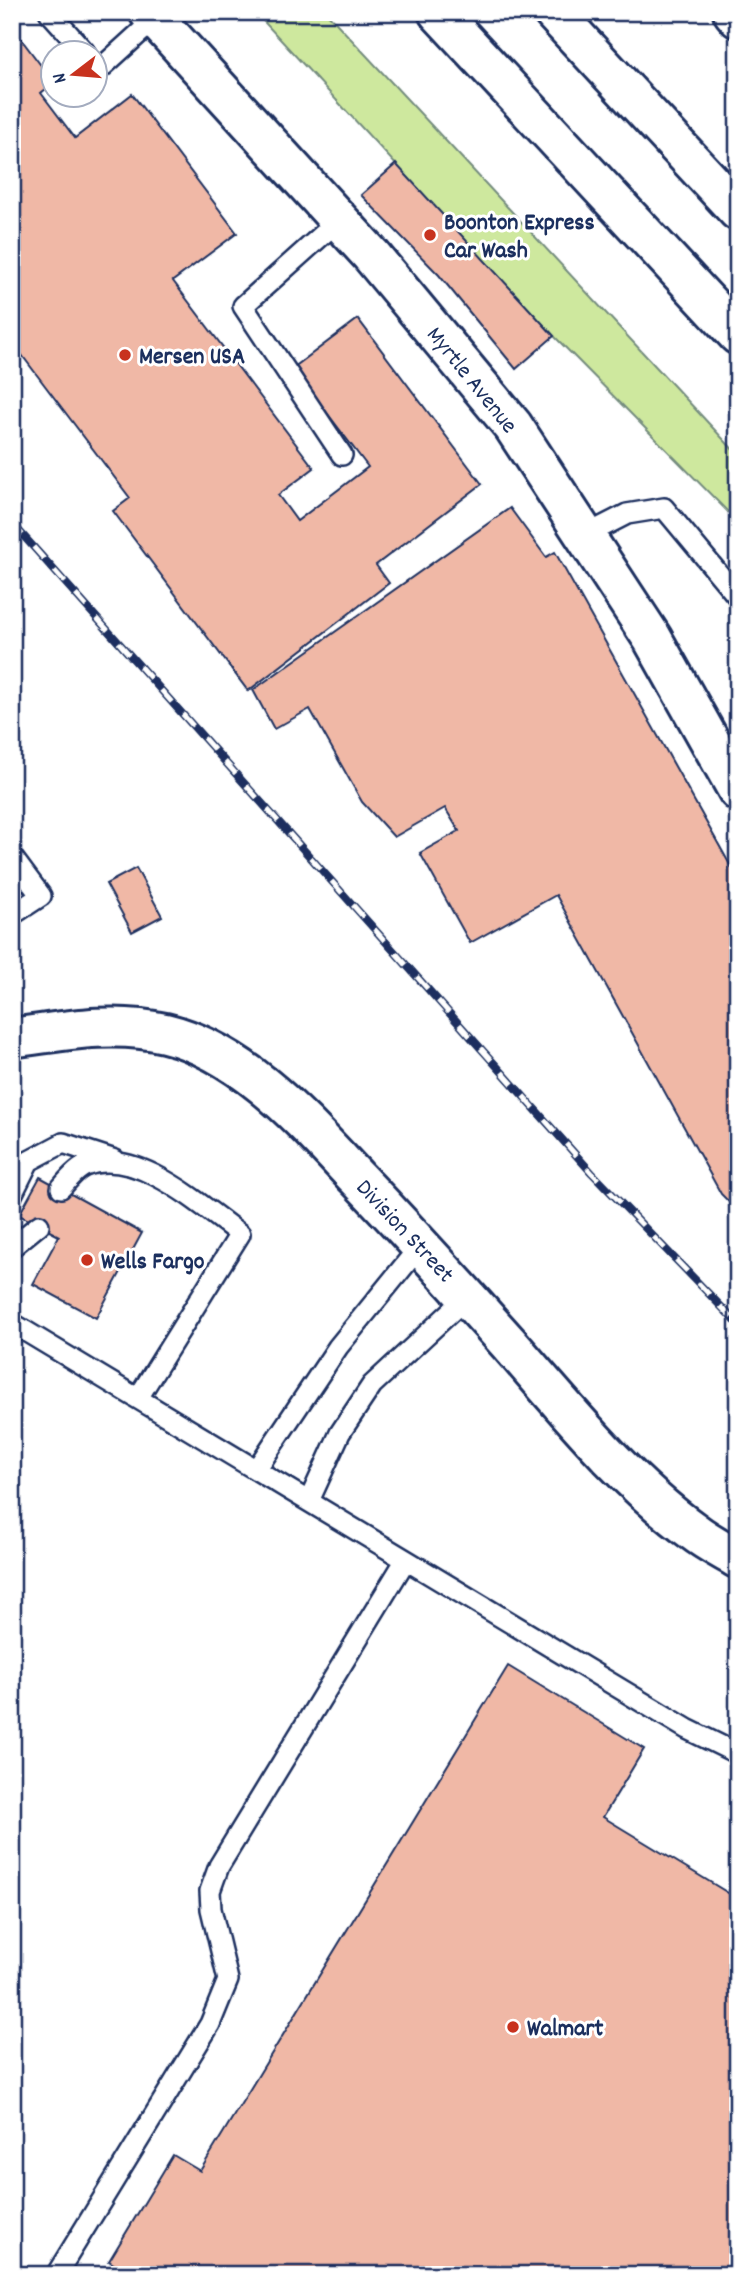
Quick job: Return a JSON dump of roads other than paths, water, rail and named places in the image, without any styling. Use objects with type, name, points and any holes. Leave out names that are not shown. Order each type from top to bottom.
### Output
[{"type":"main road","points":[[438,12],[738,335]]},
{"type":"main road","points":[[553,12],[738,211]]},
{"type":"main road","points":[[733,12],[738,18]]},
{"type":"main road","name":"Myrtle Avenue","points":[[152,16],[339,220],[513,426],[652,638],[738,791]]},
{"type":"main road","name":"Division Street","points":[[12,1038],[103,1026],[166,1034],[204,1049],[234,1066],[282,1101],[421,1245],[569,1413],[638,1483],[692,1531],[738,1559]]},
{"type":"lane","points":[[49,12],[72,38]]},
{"type":"lane","points":[[108,61],[152,16]]},
{"type":"lane","points":[[339,220],[243,306],[342,456]]},
{"type":"lane","points":[[586,535],[627,514],[664,508],[738,597]]},
{"type":"lane","points":[[12,857],[41,896],[12,915]]},
{"type":"lane","points":[[12,1195],[29,1161],[63,1143],[123,1162],[164,1180],[240,1234],[138,1398]]},
{"type":"lane","points":[[61,1188],[84,1166],[123,1162]]},
{"type":"lane","points":[[12,1247],[38,1225]]},
{"type":"lane","points":[[257,1468],[338,1346],[421,1245]]},
{"type":"lane","points":[[309,1501],[340,1433],[372,1385],[467,1297]]},
{"type":"lane","points":[[12,1323],[687,1729],[738,1754]]},
{"type":"lane","points":[[56,2275],[210,2024],[222,1996],[228,1980],[211,1909],[210,1891],[219,1866],[405,1561]]},
{"type":"railway","points":[[12,523],[592,1173],[738,1324]]},
{"type":"place","name":"Boonton Express Car Wash","points":[[430,235]]},
{"type":"place","name":"Mersen USA","points":[[125,355]]},
{"type":"place","name":"Wells Fargo","points":[[87,1260]]},
{"type":"place","name":"Walmart","points":[[513,2027]]}]
